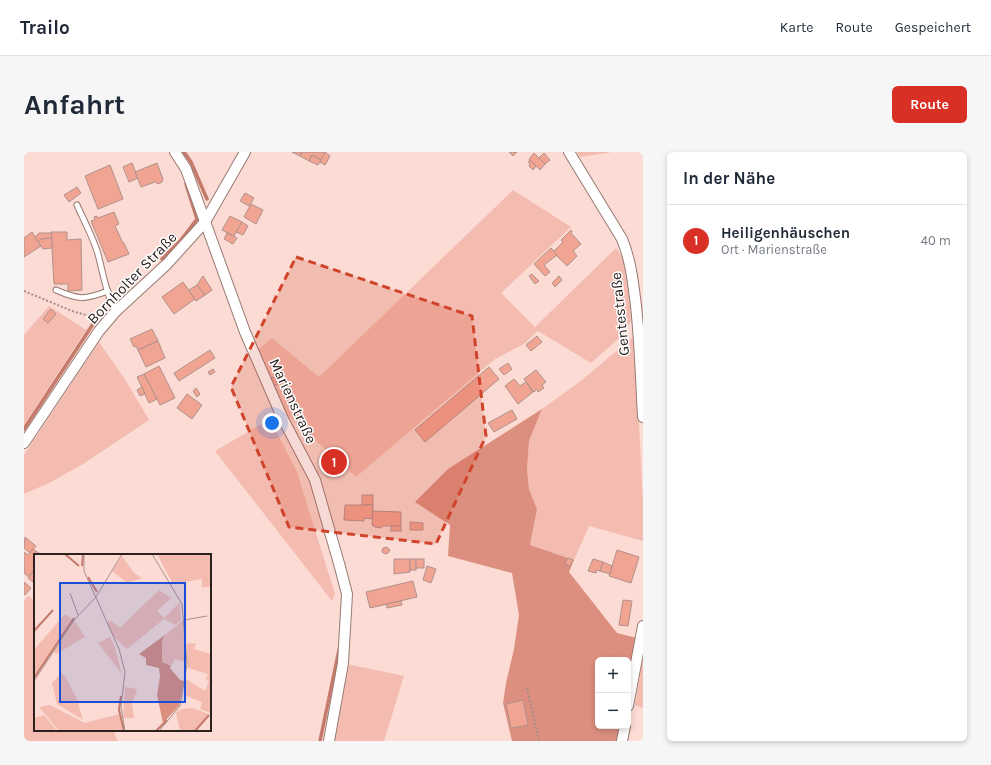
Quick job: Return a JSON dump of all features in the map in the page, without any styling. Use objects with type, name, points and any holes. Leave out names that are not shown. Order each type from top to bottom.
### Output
[{"type":"street","name":"Marienstraße","points":[[175,152],[186,169],[245,332],[282,418],[315,480],[347,594],[343,663],[329,741]]},
{"type":"street","name":"Bornholter Straße","points":[[24,443],[74,367],[106,323],[116,311],[167,264],[205,222],[245,152]]},
{"type":"street","name":"Gentestraße","points":[[569,152],[622,239],[628,255],[632,272],[641,335],[643,417]]},
{"type":"street","points":[[630,693],[643,626]]},
{"type":"street","points":[[622,741],[624,729]]},
{"type":"lane","points":[[77,205],[97,253],[108,291],[116,311]]},
{"type":"lane","points":[[56,290],[79,298],[90,298],[108,291]]},
{"type":"path","points":[[24,291],[72,311],[100,318],[106,323]]},
{"type":"path","points":[[527,688],[538,741]]},
{"type":"highlighted area","points":[[296,257],[472,316],[486,436],[436,544],[289,527],[231,387]]},
{"type":"shaded area","points":[[577,152],[612,152],[580,157]]},
{"type":"shaded area","points":[[513,190],[571,227],[501,293],[535,327],[616,248],[624,260],[628,277],[631,321],[624,334],[591,363],[538,331],[524,344],[495,359],[356,477],[285,413],[257,350],[272,338],[319,377]]},
{"type":"shaded area","points":[[49,306],[86,330],[24,425],[24,335]]},
{"type":"shaded area","points":[[632,338],[635,344],[643,504],[643,541],[589,526],[574,560],[530,545],[537,509],[529,489],[527,470],[529,441],[542,409],[582,380]]},
{"type":"shaded area","points":[[99,342],[126,381],[149,420],[83,464],[49,483],[24,494],[24,455]]},
{"type":"shaded area","points":[[542,409],[529,441],[527,470],[529,489],[537,509],[530,545],[574,560],[569,572],[617,633],[637,638],[631,671],[631,657],[595,657],[595,729],[620,729],[618,741],[512,741],[503,703],[519,615],[512,573],[448,556],[450,525],[415,502],[448,469]]},
{"type":"shaded area","points":[[270,419],[297,472],[335,594],[332,601],[215,451]]},
{"type":"shaded area","points":[[28,596],[34,600],[34,731],[113,731],[118,741],[24,741],[24,601]]},
{"type":"shaded area","points":[[643,655],[643,708],[635,705]]},
{"type":"shaded area","points":[[347,664],[404,676],[384,741],[333,741]]},
{"type":"building","points":[[292,152],[302,152],[300,156]]},
{"type":"building","points":[[302,152],[325,152],[321,160],[312,155],[309,161],[300,156]]},
{"type":"building","points":[[325,152],[330,156],[325,165],[320,162]]},
{"type":"building","points":[[509,152],[517,152],[513,156]]},
{"type":"building","points":[[534,153],[545,164],[540,170],[529,159]]},
{"type":"building","points":[[544,153],[550,160],[545,164],[539,158]]},
{"type":"building","points":[[312,155],[321,160],[318,165],[309,161]]},
{"type":"building","points":[[530,160],[536,166],[533,170],[529,166],[530,164],[528,162]]},
{"type":"building","points":[[132,163],[138,178],[129,182],[123,167]]},
{"type":"building","points":[[157,163],[163,179],[162,182],[158,184],[155,182],[141,187],[135,172]]},
{"type":"building","points":[[110,165],[123,199],[98,209],[85,176]]},
{"type":"building","points":[[77,187],[81,193],[69,202],[64,195]]},
{"type":"building","points":[[245,193],[254,198],[249,206],[240,201]]},
{"type":"building","points":[[251,204],[263,210],[256,224],[244,217]]},
{"type":"building","points":[[114,212],[119,224],[115,226],[129,254],[108,262],[91,221],[95,220],[94,217],[97,216],[98,218]]},
{"type":"building","points":[[230,216],[242,222],[234,236],[222,230]]},
{"type":"building","points":[[242,222],[248,226],[243,235],[236,232]]},
{"type":"building","points":[[571,230],[571,233],[581,244],[573,251],[577,256],[567,266],[553,252],[563,242],[561,240]]},
{"type":"building","points":[[32,232],[41,246],[24,257],[24,238]]},
{"type":"building","points":[[51,232],[67,232],[67,240],[81,239],[82,290],[68,291],[68,284],[54,284]]},
{"type":"building","points":[[39,233],[51,233],[52,238],[41,239],[38,242],[35,237]]},
{"type":"building","points":[[227,233],[237,238],[233,244],[224,239]]},
{"type":"building","points":[[52,238],[52,248],[43,249],[38,242],[41,239]]},
{"type":"building","points":[[551,248],[557,255],[544,265],[550,272],[545,276],[534,264]]},
{"type":"building","points":[[532,274],[539,281],[535,284],[529,276]]},
{"type":"building","points":[[203,276],[212,290],[205,295],[197,285]]},
{"type":"building","points":[[559,276],[562,280],[555,287],[552,283]]},
{"type":"building","points":[[183,282],[195,299],[174,314],[162,297]]},
{"type":"building","points":[[197,285],[205,295],[196,301],[189,290]]},
{"type":"building","points":[[51,309],[56,314],[48,323],[43,319]]},
{"type":"building","points":[[152,329],[158,341],[138,350],[136,346],[134,347],[130,339]]},
{"type":"building","points":[[537,336],[542,342],[531,351],[526,345]]},
{"type":"building","points":[[158,341],[165,358],[146,367],[138,350]]},
{"type":"building","points":[[210,350],[215,358],[179,381],[174,373]]},
{"type":"building","points":[[508,363],[512,369],[504,375],[499,369]]},
{"type":"building","points":[[159,366],[175,398],[160,405],[144,374]]},
{"type":"building","points":[[489,367],[499,379],[425,442],[415,430]]},
{"type":"building","points":[[213,369],[215,372],[210,375],[208,372]]},
{"type":"building","points":[[536,370],[546,382],[542,385],[544,388],[538,392],[537,389],[534,392],[524,379]]},
{"type":"building","points":[[144,374],[157,399],[149,403],[137,377]]},
{"type":"building","points":[[275,377],[278,384],[274,385],[271,378]]},
{"type":"building","points":[[514,379],[520,386],[526,382],[533,392],[518,404],[505,386]]},
{"type":"building","points":[[142,387],[145,394],[140,396],[137,390]]},
{"type":"building","points":[[196,388],[200,394],[197,397],[193,391]]},
{"type":"building","points":[[187,394],[202,405],[192,419],[177,408]]},
{"type":"building","points":[[512,410],[517,419],[494,432],[488,423]]},
{"type":"building","points":[[362,495],[373,495],[373,505],[362,505]]},
{"type":"building","points":[[345,505],[373,505],[373,519],[364,518],[364,521],[344,520]]},
{"type":"building","points":[[373,511],[401,512],[401,526],[383,526],[381,528],[375,527],[372,525]]},
{"type":"building","points":[[410,522],[423,523],[423,530],[410,530]]},
{"type":"building","points":[[391,526],[401,526],[401,531],[391,531]]},
{"type":"building","points":[[25,537],[36,546],[30,553],[24,548]]},
{"type":"building","points":[[387,547],[390,550],[385,554],[382,552],[383,548]]},
{"type":"building","points":[[33,549],[40,554],[34,554],[34,570],[29,577],[24,573],[24,552],[28,555]]},
{"type":"building","points":[[617,550],[639,557],[631,583],[609,576]]},
{"type":"building","points":[[568,558],[573,560],[570,566],[565,564]]},
{"type":"building","points":[[394,559],[410,559],[410,572],[394,574]]},
{"type":"building","points":[[410,559],[416,559],[416,570],[410,570]]},
{"type":"building","points":[[416,559],[424,559],[424,568],[416,568]]},
{"type":"building","points":[[593,559],[603,562],[600,571],[597,570],[596,573],[588,571]]},
{"type":"building","points":[[603,562],[612,566],[610,574],[600,571]]},
{"type":"building","points":[[427,566],[436,569],[431,583],[423,580]]},
{"type":"building","points":[[34,570],[33,582],[28,578]]},
{"type":"building","points":[[413,581],[417,597],[370,608],[366,592]]},
{"type":"building","points":[[24,582],[31,588],[25,595],[24,594]]},
{"type":"building","points":[[623,600],[632,601],[628,626],[619,625]]},
{"type":"building","points":[[401,601],[402,605],[387,608],[386,604]]},
{"type":"building","points":[[523,700],[528,725],[511,728],[506,704]]},
{"type":"waterway","points":[[184,152],[191,162],[207,199]]},
{"type":"waterway","points":[[162,259],[181,240],[197,219],[186,184]]},
{"type":"waterway","points":[[24,429],[93,324]]},
{"type":"waterway","points":[[320,741],[339,650]]},
{"type":"place","name":"Heiligenhäuschen","points":[[334,462]]}]
